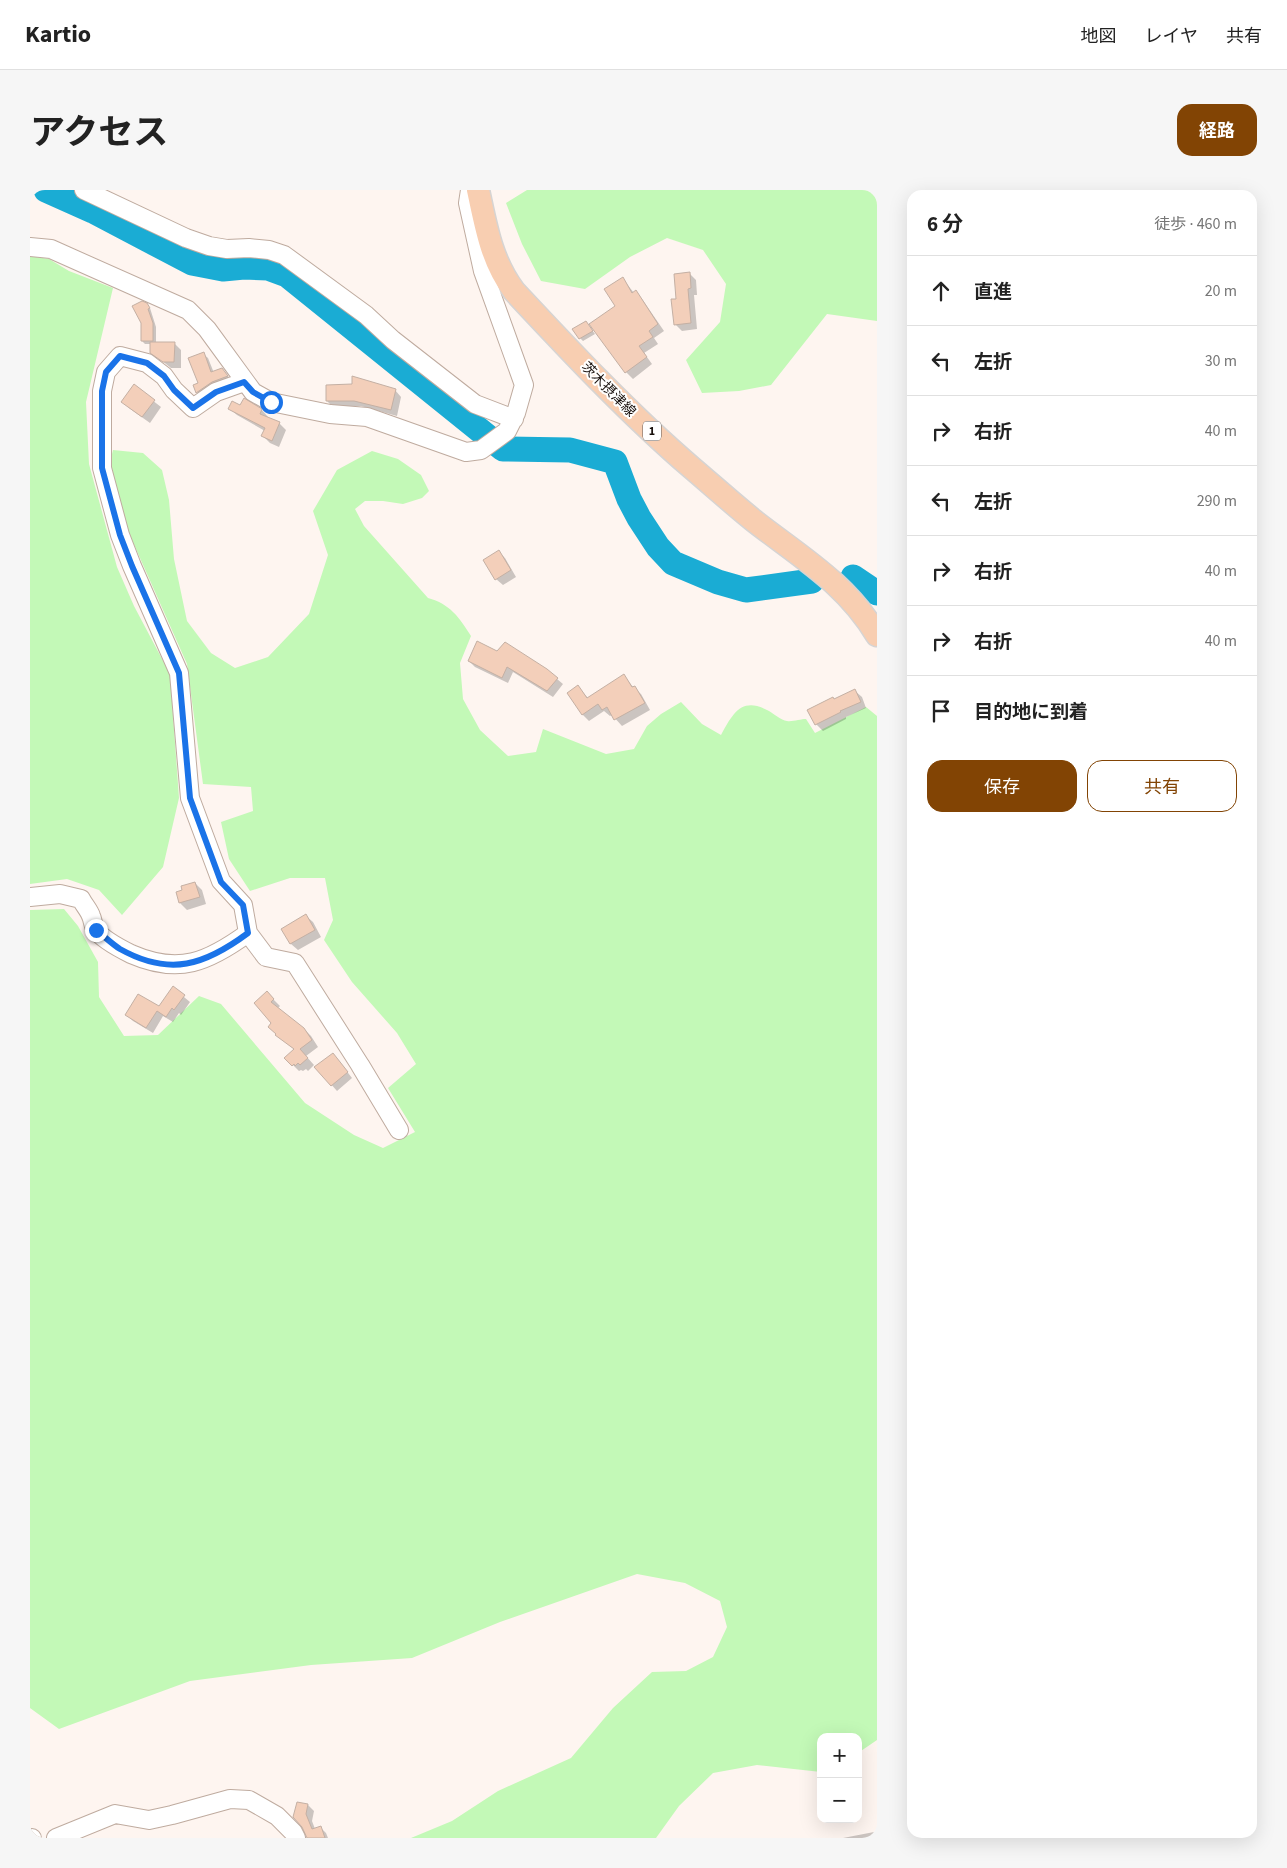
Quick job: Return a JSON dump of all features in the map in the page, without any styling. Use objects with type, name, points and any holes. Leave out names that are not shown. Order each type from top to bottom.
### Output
[{"type":"main road","name":"茨木摂津線","points":[[478,190],[490,246],[503,276],[514,292],[606,387],[683,460],[753,520],[825,574],[846,593],[875,627]]},
{"type":"street","points":[[84,190],[186,238],[209,246],[227,249],[249,248],[269,250],[284,255],[366,315],[393,340],[475,404],[510,425]]},
{"type":"street","points":[[30,248],[51,249],[188,310],[207,329],[253,392],[271,402],[330,414],[366,417],[466,452],[482,450],[510,425],[524,385],[483,271],[468,203],[470,190]]},
{"type":"street","points":[[244,382],[216,392],[193,408],[174,390],[164,376],[147,363],[120,356],[106,372],[102,391],[102,468],[120,535],[179,673],[190,798],[221,882],[243,905],[248,933],[266,957],[295,963],[399,1130]]},
{"type":"street","points":[[30,897],[60,894],[81,900],[90,913],[96,930],[120,949],[148,961],[174,966],[202,960],[226,950],[248,933]]},
{"type":"street","points":[[56,1838],[115,1814],[149,1820],[172,1816],[230,1799],[250,1800],[277,1816],[293,1832],[296,1838]]},
{"type":"green space","points":[[527,190],[877,190],[877,321],[827,314],[771,385],[739,391],[702,393],[686,360],[720,322],[726,284],[703,250],[667,238],[630,257],[585,289],[541,281],[522,244],[506,203]]},
{"type":"green space","points":[[30,256],[49,259],[69,271],[113,288],[86,402],[89,464],[117,567],[134,606],[170,674],[179,798],[163,867],[122,915],[99,890],[67,879],[30,884]]},
{"type":"green space","points":[[113,450],[143,453],[162,470],[169,500],[174,559],[187,621],[211,653],[235,668],[268,657],[309,614],[328,555],[313,511],[337,470],[372,451],[398,459],[421,475],[429,491],[422,498],[403,504],[365,501],[355,509],[364,526],[428,598],[442,604],[453,612],[471,636],[460,663],[463,699],[480,730],[508,756],[536,752],[543,729],[606,754],[634,749],[647,726],[661,714],[681,702],[702,724],[721,735],[739,709],[752,705],[769,711],[787,721],[806,719],[815,733],[866,707],[877,716],[877,1740],[862,1750],[862,1733],[817,1733],[817,1772],[757,1765],[713,1773],[679,1806],[656,1838],[411,1838],[452,1821],[498,1791],[571,1758],[613,1708],[652,1672],[686,1671],[713,1657],[727,1627],[720,1601],[685,1583],[637,1574],[500,1622],[412,1658],[311,1665],[190,1681],[59,1729],[30,1708],[30,910],[64,909],[78,926],[98,962],[99,997],[124,1036],[158,1035],[199,996],[221,1004],[305,1103],[354,1135],[383,1148],[415,1132],[388,1088],[416,1064],[397,1033],[352,982],[324,940],[333,920],[325,878],[290,878],[250,891],[229,859],[221,822],[253,811],[251,787],[203,784],[187,664],[128,531],[110,462]]},
{"type":"building","points":[[690,272],[691,288],[688,289],[691,323],[674,325],[671,299],[676,299],[674,274]]},
{"type":"building","points":[[623,277],[632,293],[636,290],[658,324],[649,331],[653,337],[639,346],[647,357],[625,373],[589,324],[615,306],[604,289]]},
{"type":"building","points":[[142,301],[147,303],[150,308],[148,309],[153,323],[153,341],[141,341],[141,323],[132,306]]},
{"type":"building","points":[[586,321],[593,331],[579,339],[572,329]]},
{"type":"building","points":[[150,342],[175,342],[174,362],[163,362],[150,353]]},
{"type":"building","points":[[204,352],[211,372],[222,368],[228,376],[212,382],[196,393],[193,385],[198,383],[188,358]]},
{"type":"building","points":[[352,376],[396,389],[391,410],[354,401],[326,401],[326,385],[352,384]]},
{"type":"building","points":[[134,384],[155,400],[142,417],[121,402]]},
{"type":"building","points":[[244,398],[262,409],[260,414],[280,422],[272,441],[261,436],[265,428],[228,409],[232,401],[240,405]]},
{"type":"building","points":[[499,550],[511,570],[495,580],[483,560]]},
{"type":"building","points":[[477,641],[497,651],[505,642],[558,678],[547,691],[507,667],[502,678],[468,661]]},
{"type":"building","points":[[624,674],[632,687],[635,686],[645,703],[614,720],[607,707],[602,710],[598,704],[582,715],[567,693],[578,685],[587,698]]},
{"type":"building","points":[[855,689],[861,702],[815,725],[807,710]]},
{"type":"building","points":[[195,882],[200,897],[179,903],[176,892],[182,890],[181,886]]},
{"type":"building","points":[[306,914],[315,930],[290,944],[281,929]]},
{"type":"building","points":[[173,986],[185,995],[166,1017],[157,1011],[146,1028],[125,1015],[138,994],[159,1006]]},
{"type":"building","points":[[267,991],[274,999],[271,1002],[304,1028],[312,1040],[300,1049],[308,1058],[300,1065],[298,1063],[292,1066],[284,1058],[294,1049],[275,1035],[268,1027],[271,1023],[254,1003]]},
{"type":"building","points":[[333,1053],[348,1072],[331,1086],[314,1067]]},
{"type":"building","points":[[297,1802],[308,1804],[306,1814],[312,1829],[321,1826],[325,1838],[307,1838],[302,1827],[293,1817]]},
{"type":"waterway","points":[[46,190],[93,211],[192,263],[223,269],[244,267],[268,268],[287,275],[503,449],[570,450],[615,462],[629,499],[639,518],[658,547],[673,563],[718,582],[746,590],[812,581]]},
{"type":"waterway","points":[[853,577],[877,593]]},
{"type":"route","points":[[96,930],[120,949],[148,961],[174,966],[202,960],[226,950],[248,933],[243,905],[221,882],[190,798],[179,673],[120,535],[102,468],[102,391],[106,372],[120,356],[147,363],[164,376],[174,390],[193,408],[216,392],[244,382],[253,392],[271,402]]}]
